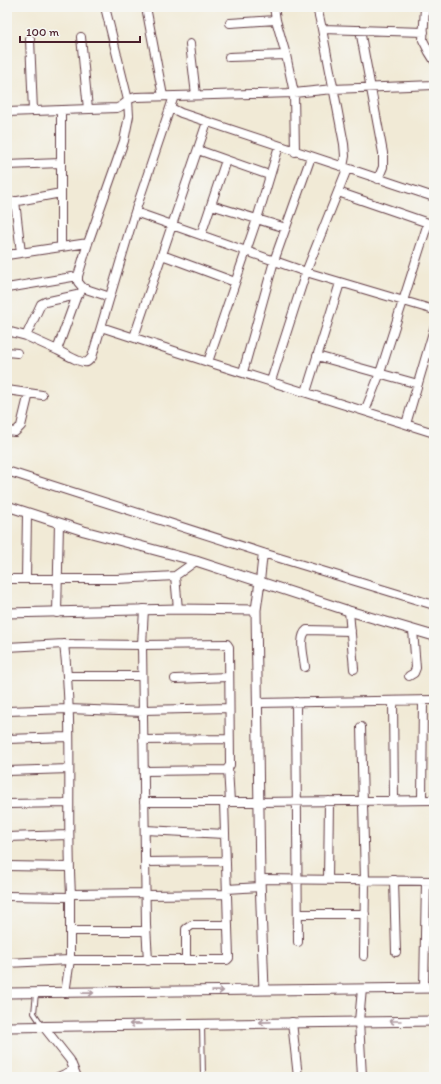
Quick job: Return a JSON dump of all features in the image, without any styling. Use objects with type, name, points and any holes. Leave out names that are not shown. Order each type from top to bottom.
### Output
[{"type":"street","points":[[104,7],[128,100],[129,112],[124,141],[88,243],[78,276],[78,282],[83,288],[110,297]]},
{"type":"street","points":[[146,7],[162,96]]},
{"type":"street","points":[[274,7],[294,93],[295,152]]},
{"type":"street","points":[[271,381],[306,272],[338,192],[345,168],[344,144],[317,7]]},
{"type":"street","points":[[425,7],[424,40],[428,52],[434,60]]},
{"type":"street","points":[[230,23],[276,20]]},
{"type":"street","points":[[322,29],[424,32]]},
{"type":"street","points":[[360,30],[383,153],[383,167],[378,179]]},
{"type":"street","points":[[81,37],[88,109]]},
{"type":"street","points":[[30,39],[33,111]]},
{"type":"street","points":[[190,44],[196,95]]},
{"type":"street","points":[[229,57],[286,55]]},
{"type":"street","points":[[7,112],[122,107],[128,100],[136,97],[294,93],[333,89],[434,85]]},
{"type":"street","points":[[7,331],[26,336],[81,361],[88,361],[92,357],[135,212],[174,96]]},
{"type":"street","points":[[171,108],[181,114],[434,197]]},
{"type":"street","points":[[61,110],[61,247]]},
{"type":"street","points":[[134,338],[207,122]]},
{"type":"street","points":[[208,362],[257,219],[269,175],[279,146]]},
{"type":"street","points":[[198,150],[269,175]]},
{"type":"street","points":[[243,372],[274,261],[311,157]]},
{"type":"street","points":[[201,235],[226,160]]},
{"type":"street","points":[[7,165],[61,163]]},
{"type":"street","points":[[338,192],[431,224],[403,301],[380,374],[365,411]]},
{"type":"street","points":[[21,253],[11,202],[61,193]]},
{"type":"street","points":[[211,205],[286,228]]},
{"type":"street","points":[[135,212],[306,272],[434,310]]},
{"type":"street","points":[[7,255],[88,243]]},
{"type":"street","points":[[162,255],[235,282]]},
{"type":"street","points":[[7,288],[78,276]]},
{"type":"street","points":[[306,392],[340,282]]},
{"type":"street","points":[[57,350],[77,296],[83,288]]},
{"type":"street","points":[[26,336],[40,304],[77,296]]},
{"type":"street","points":[[101,327],[434,433]]},
{"type":"street","points":[[406,424],[434,329]]},
{"type":"street","points":[[7,352],[17,353]]},
{"type":"street","points":[[317,356],[418,384]]},
{"type":"street","points":[[7,390],[42,395]]},
{"type":"street","points":[[7,431],[15,432],[22,426],[29,393]]},
{"type":"street","points":[[7,471],[263,553],[434,605]]},
{"type":"street","points":[[7,506],[122,542],[196,561],[349,611],[434,636]]},
{"type":"street","points":[[26,579],[27,513]]},
{"type":"street","points":[[57,613],[59,523]]},
{"type":"street","points":[[263,553],[256,610],[260,883],[264,990]]},
{"type":"street","points":[[7,580],[118,579],[174,576],[196,561]]},
{"type":"street","points":[[174,576],[178,608]]},
{"type":"street","points":[[7,614],[178,608],[256,610]]},
{"type":"street","points":[[144,609],[142,676],[146,931],[148,961]]},
{"type":"street","points":[[349,611],[354,669]]},
{"type":"street","points":[[305,667],[302,639],[307,630],[351,632]]},
{"type":"street","points":[[409,676],[416,668],[413,630]]},
{"type":"street","points":[[64,644],[68,676],[69,709],[68,835],[70,896],[70,960],[65,993]]},
{"type":"street","points":[[7,647],[64,644],[227,644],[229,647],[228,678],[230,765],[228,768],[225,834],[229,958],[227,960],[70,960],[7,963]]},
{"type":"street","points":[[68,676],[142,676]]},
{"type":"street","points":[[176,679],[228,678]]},
{"type":"street","points":[[422,800],[423,700]]},
{"type":"street","points":[[257,703],[434,700]]},
{"type":"street","points":[[393,701],[394,800]]},
{"type":"street","points":[[296,702],[298,942]]},
{"type":"street","points":[[7,711],[69,709],[143,711],[229,708]]},
{"type":"street","points":[[361,727],[365,880],[364,956]]},
{"type":"street","points":[[7,739],[68,737]]},
{"type":"street","points":[[143,740],[229,739]]},
{"type":"street","points":[[144,771],[226,770],[228,768]]},
{"type":"street","points":[[7,771],[69,769]]},
{"type":"street","points":[[144,802],[434,800]]},
{"type":"street","points":[[328,880],[329,801]]},
{"type":"street","points":[[7,804],[68,803]]},
{"type":"street","points":[[144,830],[225,834]]},
{"type":"street","points":[[7,837],[68,835]]},
{"type":"street","points":[[145,862],[226,861]]},
{"type":"street","points":[[7,866],[69,867]]},
{"type":"street","points":[[7,896],[227,892],[260,883],[298,880],[430,881],[424,988]]},
{"type":"street","points":[[394,880],[396,952]]},
{"type":"street","points":[[298,914],[364,914]]},
{"type":"street","points":[[186,960],[186,929],[188,927],[192,925],[227,925]]},
{"type":"street","points":[[70,931],[146,931]]},
{"type":"street","points":[[7,993],[434,988]]},
{"type":"street","points":[[362,989],[359,1021],[362,1077]]},
{"type":"street","points":[[7,1027],[202,1023],[434,1021]]},
{"type":"street","points":[[292,1022],[298,1077]]},
{"type":"street","points":[[43,1026],[70,1060],[76,1073],[58,1077]]},
{"type":"lane","points":[[36,993],[34,1013],[43,1026]]},
{"type":"lane","points":[[202,1023],[204,1077]]}]
